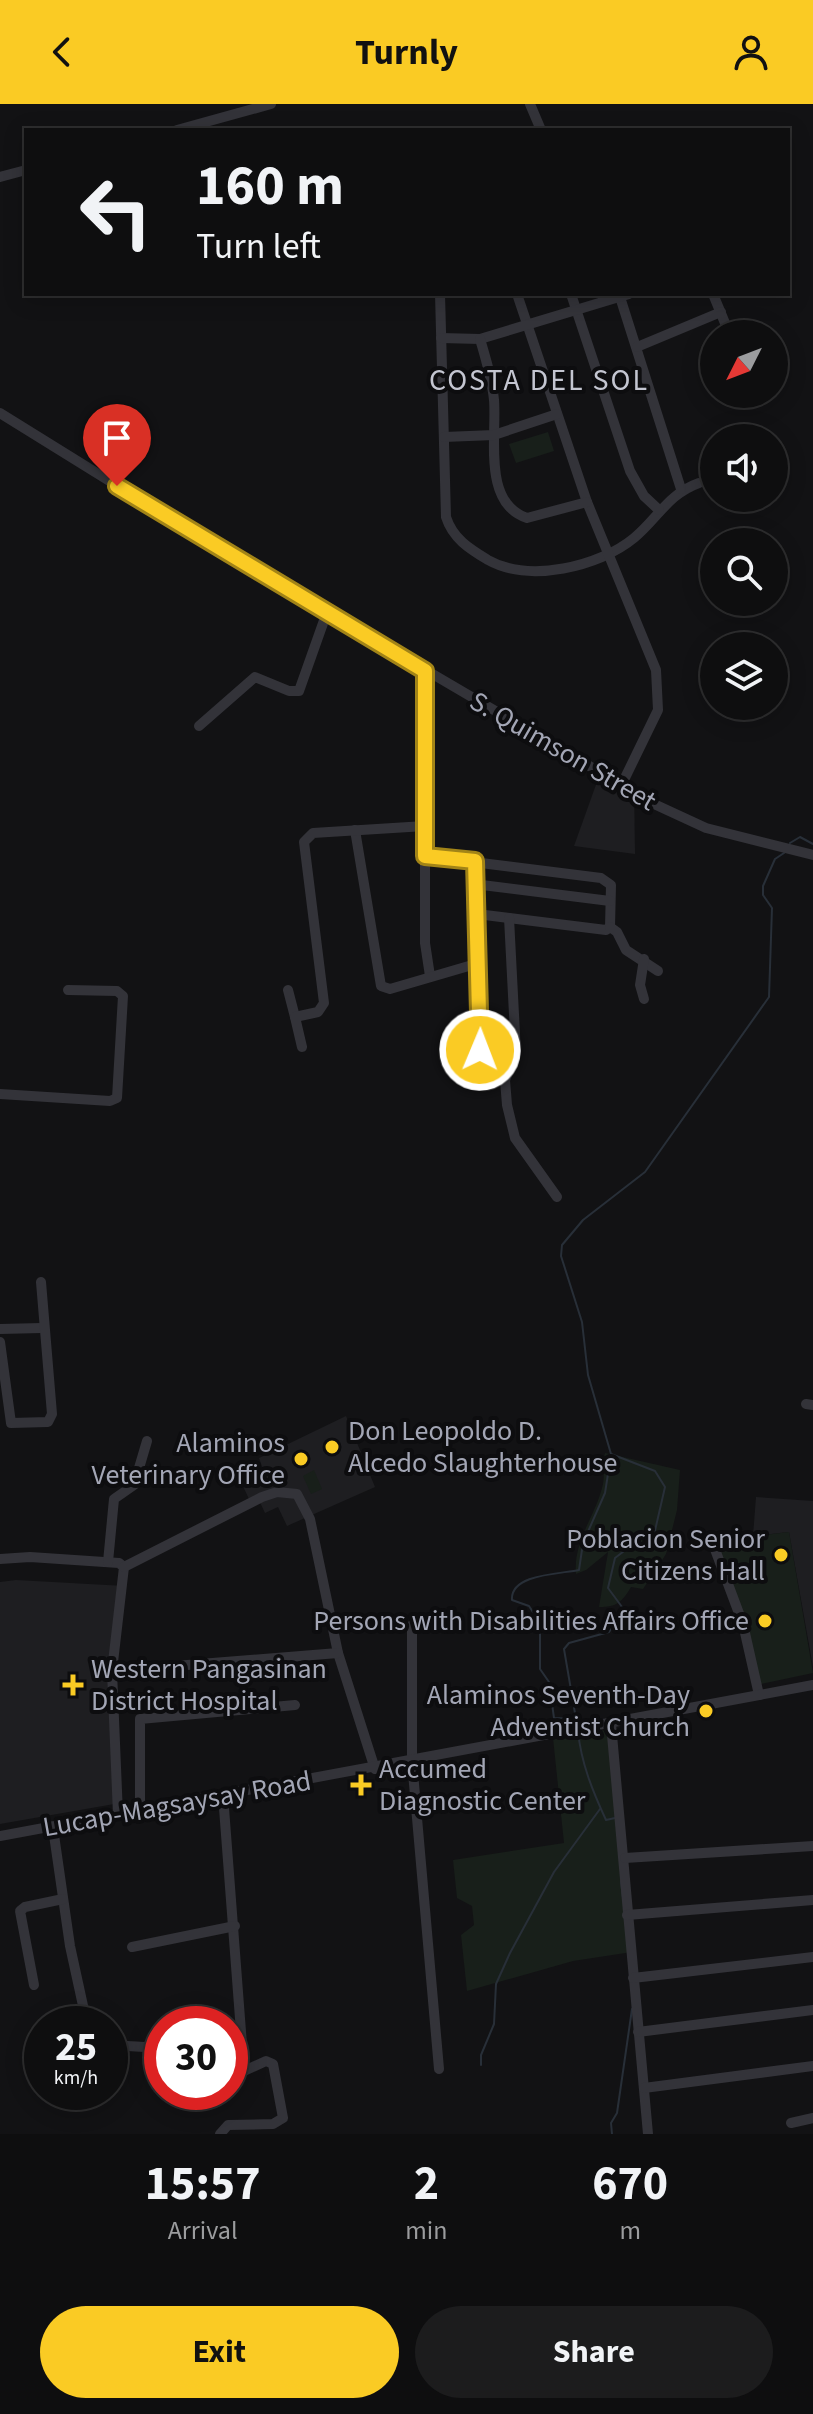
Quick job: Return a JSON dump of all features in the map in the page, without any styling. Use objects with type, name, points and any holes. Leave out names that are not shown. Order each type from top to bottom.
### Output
[{"type":"street","points":[[184,128],[271,104]]},
{"type":"street","points":[[530,104],[540,128]]},
{"type":"street","points":[[0,177],[24,171]]},
{"type":"street","points":[[440,296],[446,517],[453,534],[469,549],[501,567],[523,571],[581,564],[608,554],[636,536],[681,489],[699,483]]},
{"type":"street","points":[[518,296],[587,502],[656,670],[660,692],[655,718],[622,784]]},
{"type":"street","points":[[572,296],[630,471],[644,496],[659,510]]},
{"type":"street","points":[[441,338],[480,339],[621,296]]},
{"type":"street","points":[[624,296],[681,489]]},
{"type":"street","points":[[714,296],[724,320]]},
{"type":"street","points":[[637,347],[721,312]]},
{"type":"street","points":[[480,339],[494,400],[500,493],[513,511],[527,518],[587,502]]},
{"type":"street","name":"S. Quimson Street","points":[[0,413],[425,671],[654,804],[706,828],[813,855]]},
{"type":"street","points":[[444,437],[494,435],[557,414]]},
{"type":"street","points":[[199,726],[255,677],[289,691],[299,691],[327,612]]},
{"type":"street","points":[[425,671],[425,943],[430,976]]},
{"type":"street","points":[[295,1017],[318,1012],[324,1003],[304,842],[313,833],[425,826]]},
{"type":"street","points":[[355,830],[378,983],[390,989],[479,963]]},
{"type":"street","points":[[425,856],[601,878],[611,885],[610,927]]},
{"type":"street","points":[[469,1054],[480,1050],[482,1042],[475,861]]},
{"type":"street","points":[[474,884],[610,901]]},
{"type":"street","points":[[477,914],[603,930],[610,927]]},
{"type":"street","points":[[509,918],[516,1053],[505,1080],[507,1105],[515,1138],[557,1197]]},
{"type":"street","points":[[610,927],[617,932],[626,950],[658,971]]},
{"type":"street","points":[[644,959],[640,985],[644,999]]},
{"type":"street","points":[[0,1094],[110,1101],[117,1098],[123,996],[117,991],[68,990]]},
{"type":"street","points":[[288,990],[302,1047]]},
{"type":"street","points":[[0,1342],[11,1423],[48,1422],[52,1414],[42,1328],[41,1282]]},
{"type":"street","points":[[0,1329],[42,1328]]},
{"type":"street","points":[[108,1562],[114,1499],[134,1485],[147,1441]]},
{"type":"street","points":[[0,1559],[30,1557],[108,1562],[124,1567],[262,1497],[289,1491],[303,1501],[310,1519],[338,1653],[375,1769]]},
{"type":"street","points":[[713,1544],[743,1624],[759,1695]]},
{"type":"street","points":[[118,1815],[112,1671],[124,1567]]},
{"type":"street","points":[[412,1625],[412,1761],[439,2069]]},
{"type":"street","points":[[112,1671],[338,1653]]},
{"type":"street","name":"Lucap-Magsaysay Road","points":[[0,1836],[375,1769],[813,1685]]},
{"type":"street","points":[[140,1811],[140,1719],[295,1705]]},
{"type":"street","points":[[611,1724],[648,2134]]},
{"type":"street","points":[[223,1795],[240,2006]]},
{"type":"street","points":[[53,1828],[84,2006]]},
{"type":"street","points":[[625,1858],[813,1846]]},
{"type":"street","points":[[34,1985],[20,1911],[25,1907],[63,1899]]},
{"type":"street","points":[[627,1915],[813,1900]]},
{"type":"street","points":[[132,1947],[235,1926]]},
{"type":"street","points":[[633,1978],[813,1957]]},
{"type":"street","points":[[638,2032],[813,2010]]},
{"type":"street","points":[[220,2134],[228,2125],[273,2124],[283,2118],[273,2064],[266,2061],[248,2069]]},
{"type":"street","points":[[644,2088],[813,2066]]},
{"type":"street","points":[[791,2123],[813,2118]]},
{"type":"shaded area","points":[[548,432],[554,451],[516,463],[509,444]]},
{"type":"shaded area","points":[[602,768],[634,786],[635,854],[574,846]]},
{"type":"shaded area","points":[[346,1416],[375,1487],[287,1526],[278,1507],[265,1513],[257,1496],[249,1499],[241,1482],[264,1472],[259,1458]]},
{"type":"shaded area","points":[[605,1453],[680,1470],[677,1510],[666,1554],[643,1589],[631,1587],[618,1603],[599,1607],[608,1552],[576,1574],[576,1562],[581,1539],[603,1484]]},
{"type":"shaded area","points":[[314,1470],[322,1489],[311,1494],[303,1476]]},
{"type":"shaded area","points":[[756,1497],[813,1501],[813,1667],[789,1532],[753,1536]]},
{"type":"shaded area","points":[[789,1532],[813,1673],[761,1684],[716,1541]]},
{"type":"shaded area","name":"Western Pangasinan District Hospital","points":[[16,1580],[125,1586],[114,1669],[120,1803],[0,1824],[0,1582]]},
{"type":"shaded area","points":[[613,1729],[632,1952],[573,1961],[467,1991],[461,1935],[474,1925],[472,1906],[457,1898],[453,1860],[564,1843],[553,1738]]},
{"type":"waterway","points":[[790,843],[800,837],[813,844]]},
{"type":"waterway","points":[[577,1725],[564,1649],[569,1643],[609,1632],[625,1611],[608,1588],[615,1558],[641,1538],[654,1535],[665,1487],[655,1471],[611,1454],[588,1375],[582,1322],[561,1256],[562,1245],[583,1220],[645,1172],[769,997],[772,908],[763,895],[763,886],[775,859],[784,853]]},
{"type":"waterway","points":[[576,1719],[554,1718],[549,1682],[540,1669],[540,1623],[529,1606],[512,1600],[514,1591],[527,1580],[579,1570],[583,1543],[605,1493],[611,1455]]},
{"type":"waterway","points":[[578,1731],[585,1766],[597,1799],[606,1820],[615,1818]]},
{"type":"waterway","points":[[481,2065],[481,2055],[494,2024],[496,1984],[510,1953],[554,1872],[600,1809]]},
{"type":"waterway","points":[[621,1881],[623,1898]]},
{"type":"waterway","points":[[612,2134],[611,2123],[617,2113],[632,2009]]},
{"type":"place","name":"Don Leopoldo D. Alcedo Slaughterhouse","points":[[332,1447]]},
{"type":"place","name":"Alaminos Veterinary Office","points":[[301,1459]]},
{"type":"place","name":"Poblacion Senior Citizens Hall","points":[[781,1555]]},
{"type":"place","name":"Persons with Disabilities Affairs Office","points":[[765,1621]]},
{"type":"place","name":"Western Pangasinan District Hospital","points":[[73,1685]]},
{"type":"place","name":"Alaminos Seventh-Day Adventist Church","points":[[706,1711]]},
{"type":"place","name":"Accumed Diagnostic Center","points":[[361,1785]]},
{"type":"district","name":"COSTA DEL SOL","points":[[539,380]]},
{"type":"route","points":[[117,486],[425,671],[425,856],[475,861],[473,895],[477,914],[480,1050]]}]
